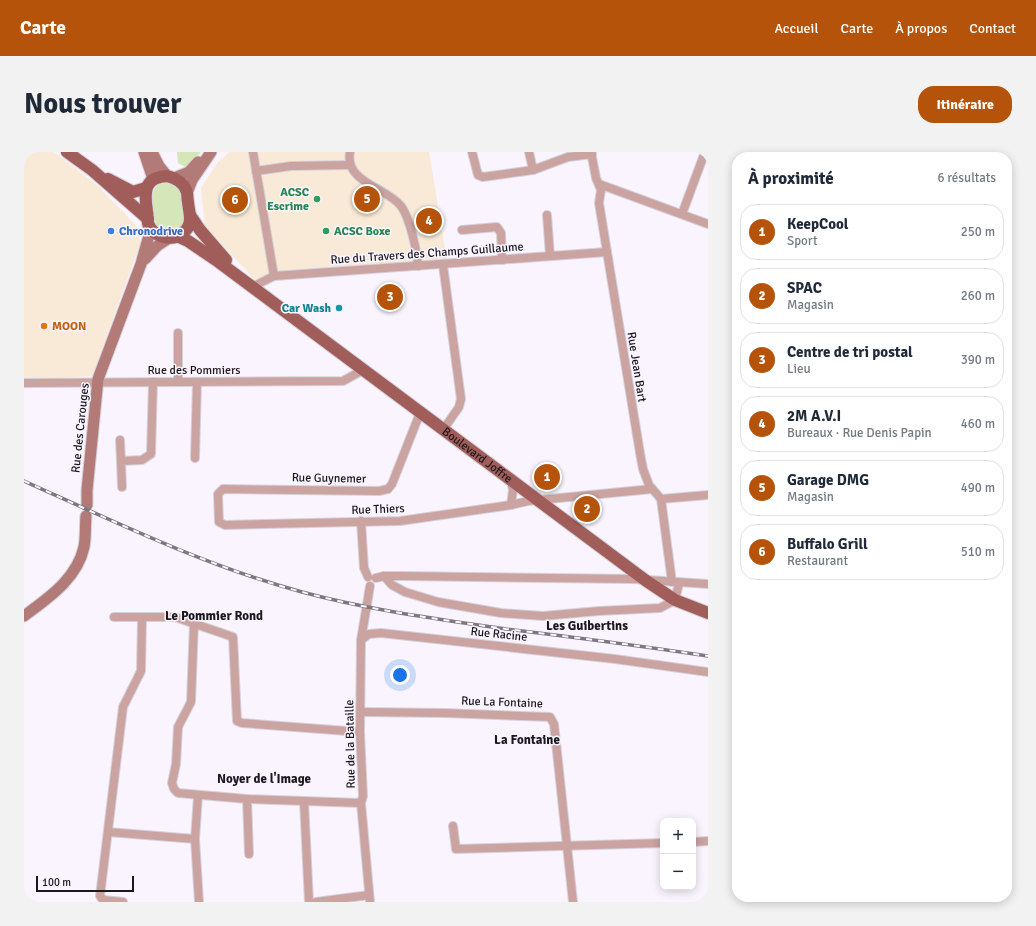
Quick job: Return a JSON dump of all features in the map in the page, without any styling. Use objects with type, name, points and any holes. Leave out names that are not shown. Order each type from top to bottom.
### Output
[{"type":"main road","points":[[67,152],[92,170],[133,192],[150,184],[189,172],[206,152]]},
{"type":"main road","points":[[144,152],[150,184],[144,201],[149,224]]},
{"type":"main road","points":[[92,170],[149,224],[158,236],[173,237],[184,232],[189,225],[190,215],[187,193],[181,182],[171,177],[159,166],[152,152]]},
{"type":"main road","points":[[187,193],[192,180],[211,152]]},
{"type":"main road","name":"Boulevard Joffre","points":[[190,215],[213,247],[252,287]]},
{"type":"main road","name":"Rue des Carouges","points":[[24,616],[59,589],[74,569],[84,548],[87,490],[98,383],[141,264],[149,224]]},
{"type":"main road","name":"Rue des Carouges","points":[[141,264],[149,252],[173,237]]},
{"type":"main road","name":"Boulevard Joffre","points":[[173,237],[192,244],[252,287],[645,580],[676,600],[708,613]]},
{"type":"street","points":[[254,152],[274,276]]},
{"type":"street","points":[[349,165],[350,152]]},
{"type":"street","points":[[472,152],[476,170],[480,177],[533,170],[568,158],[591,153]]},
{"type":"street","points":[[529,152],[533,170]]},
{"type":"street","points":[[682,214],[705,152]]},
{"type":"street","name":"Rue Jean Bart","points":[[591,153],[596,178],[601,190],[599,203],[643,469],[652,489],[661,499]]},
{"type":"street","points":[[256,171],[292,166],[349,165],[365,181],[392,197],[405,211],[418,266]]},
{"type":"street","points":[[599,184],[708,224]]},
{"type":"street","points":[[547,215],[550,256]]},
{"type":"street","points":[[462,230],[494,226],[499,228],[501,234],[502,260]]},
{"type":"street","name":"Rue du Travers des Champs Guillaume","points":[[252,287],[274,276],[607,252]]},
{"type":"street","points":[[443,265],[461,399],[459,407],[443,430]]},
{"type":"street","points":[[178,333],[178,382]]},
{"type":"street","name":"Rue des Pommiers","points":[[24,383],[343,381],[363,370]]},
{"type":"street","points":[[121,461],[142,460],[150,454],[153,382]]},
{"type":"street","points":[[195,458],[197,382]]},
{"type":"street","name":"Rue Guynemer","points":[[219,522],[218,494],[223,489],[379,491],[388,489],[392,484],[420,413]]},
{"type":"street","points":[[120,440],[122,486]]},
{"type":"street","points":[[511,505],[513,490],[512,481]]},
{"type":"street","name":"Rue Thiers","points":[[219,522],[225,525],[400,521],[537,500],[652,489]]},
{"type":"street","points":[[361,521],[364,568],[376,577],[405,592],[438,602],[525,615],[660,608],[676,600],[675,582],[661,499],[708,495]]},
{"type":"street","points":[[376,577],[645,580],[708,584]]},
{"type":"street","name":"Rue de la Bataille","points":[[370,899],[361,803],[363,796],[360,732],[361,640],[370,586],[366,582],[376,577]]},
{"type":"street","points":[[114,616],[175,617],[233,637],[237,721],[242,723],[360,732]]},
{"type":"street","points":[[123,902],[103,900],[100,896],[123,707],[141,671],[142,617]]},
{"type":"street","points":[[194,623],[191,702],[178,727],[176,764],[172,783],[174,789],[178,793],[198,796],[304,802],[361,803]]},
{"type":"street","name":"Rue Racine","points":[[361,640],[369,634],[381,633],[615,659],[708,672]]},
{"type":"street","name":"Rue La Fontaine","points":[[361,712],[445,713],[550,717],[554,724],[573,902]]},
{"type":"street","points":[[198,796],[196,839],[199,902]]},
{"type":"street","points":[[247,799],[249,854]]},
{"type":"street","points":[[304,802],[309,902]]},
{"type":"street","points":[[453,826],[456,849],[660,843]]},
{"type":"street","points":[[108,832],[196,839]]},
{"type":"street","points":[[696,842],[708,841]]},
{"type":"street","points":[[316,902],[370,899]]},
{"type":"shaded area","points":[[24,152],[54,152],[98,186],[134,223],[139,232],[140,244],[92,376],[24,380]]},
{"type":"shaded area","points":[[230,152],[429,152],[448,267],[272,280],[254,279],[205,226],[201,188],[218,162]]},
{"type":"green space","points":[[177,152],[201,152],[187,168],[178,163]]},
{"type":"green space","points":[[167,183],[177,187],[180,190],[185,214],[185,220],[180,229],[170,232],[162,230],[157,226],[153,203],[155,187]]},
{"type":"railway","points":[[24,481],[196,556],[302,592],[352,604],[429,618],[708,656]]},
{"type":"place","name":"ACSC Escrime","points":[[317,199]]},
{"type":"place","name":"Garage DMG","points":[[367,199]]},
{"type":"place","name":"Buffalo Grill","points":[[235,200]]},
{"type":"place","name":"2M A.V.I","points":[[429,221]]},
{"type":"place","name":"Chronodrive","points":[[111,231]]},
{"type":"place","name":"ACSC Boxe","points":[[326,231]]},
{"type":"place","name":"Centre de tri postal","points":[[390,297]]},
{"type":"place","name":"Car Wash","points":[[339,308]]},
{"type":"place","name":"MOON","points":[[44,326]]},
{"type":"place","name":"KeepCool","points":[[547,477]]},
{"type":"place","name":"SPAC","points":[[587,509]]},
{"type":"district","name":"Le Pommier Rond","points":[[214,615]]},
{"type":"district","name":"Les Guibertins","points":[[587,625]]},
{"type":"district","name":"La Fontaine","points":[[527,739]]},
{"type":"district","name":"Noyer de l'Image","points":[[264,778]]}]
